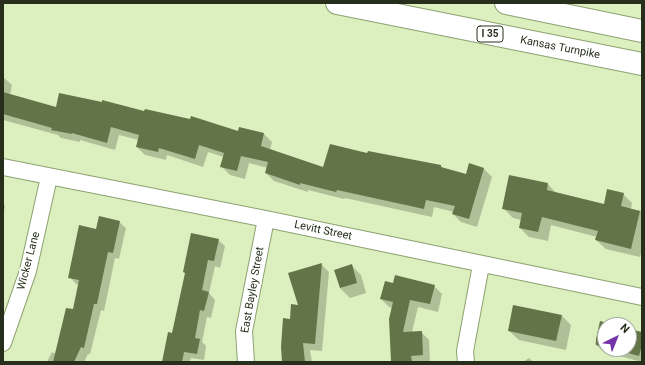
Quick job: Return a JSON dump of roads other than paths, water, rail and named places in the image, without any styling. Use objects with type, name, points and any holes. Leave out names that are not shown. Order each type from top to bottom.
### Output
[{"type":"highway","name":"Kansas Turnpike","points":[[337,3],[642,64]]},
{"type":"highway","points":[[506,3],[642,31]]},
{"type":"street","name":"Levitt Street","points":[[3,168],[266,218],[482,265],[642,297]]},
{"type":"street","name":"Wicker Lane","points":[[3,343],[28,271],[49,177]]},
{"type":"street","name":"East Bayley Street","points":[[246,362],[244,331],[266,218]]},
{"type":"street","points":[[466,362],[465,351],[482,265]]}]
